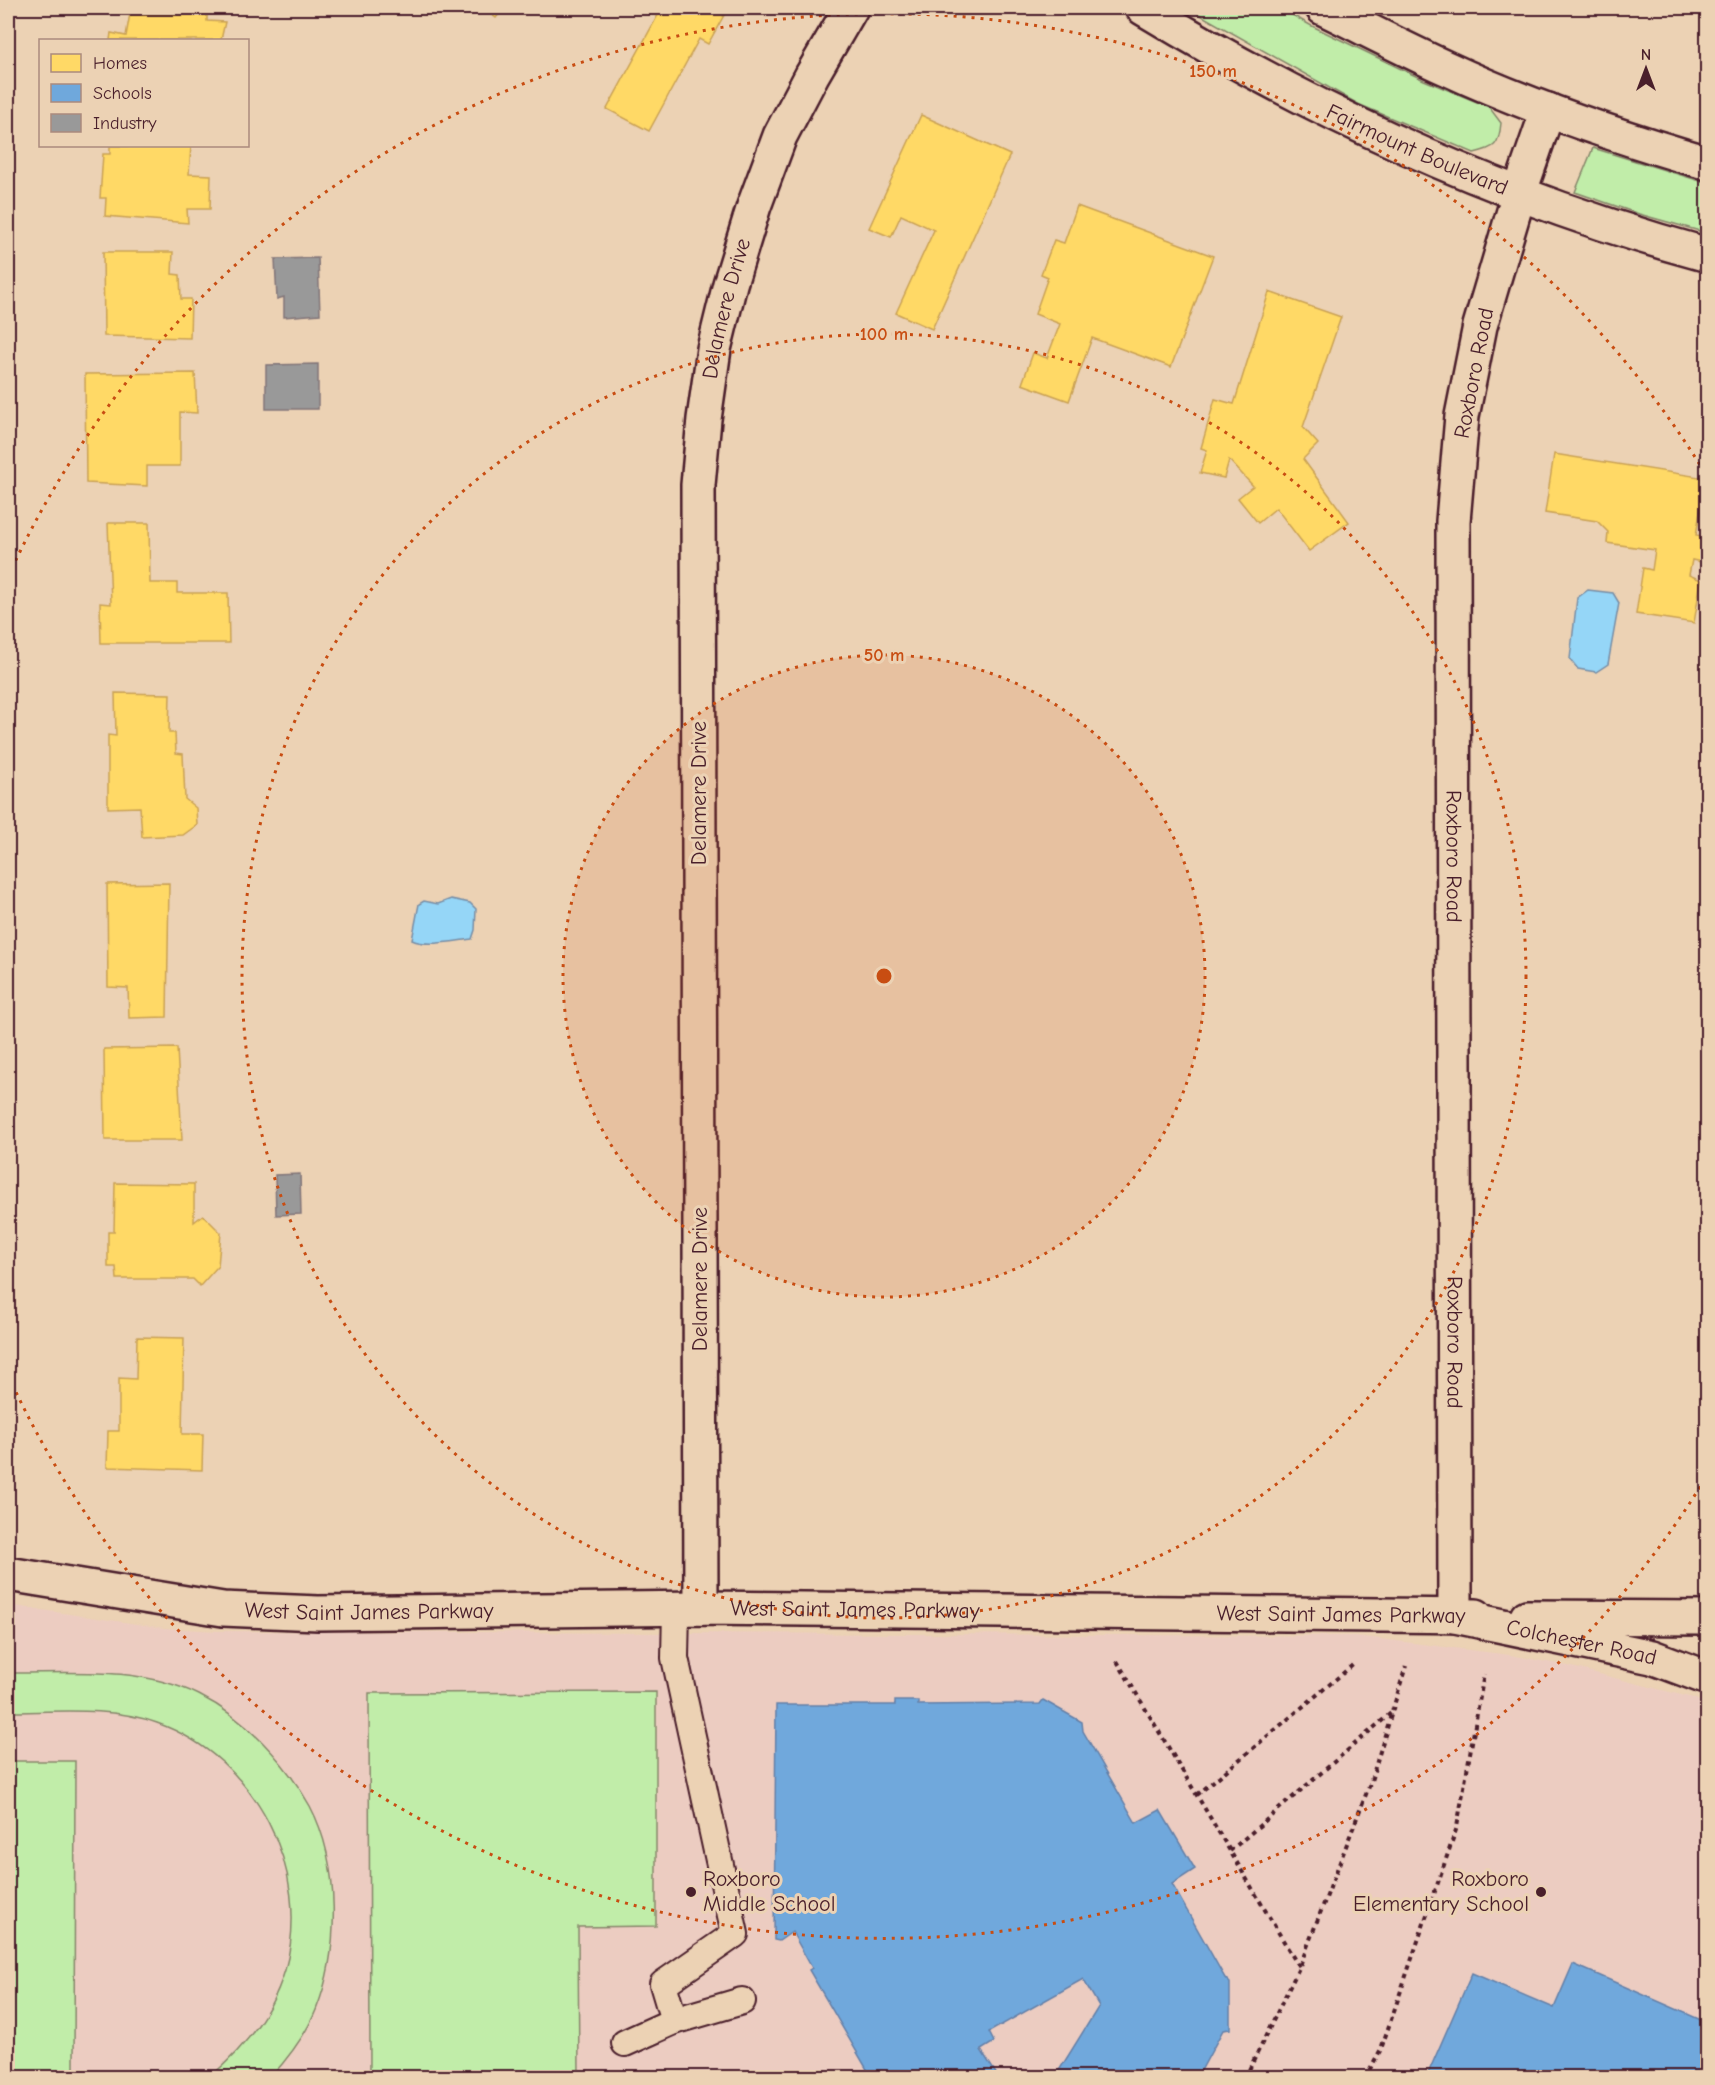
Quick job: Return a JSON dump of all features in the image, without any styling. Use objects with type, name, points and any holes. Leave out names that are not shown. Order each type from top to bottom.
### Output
[{"type":"street","name":"Delamere Drive","points":[[688,1608],[698,485],[704,419],[714,349],[730,284],[754,206],[780,136],[851,8]]},
{"type":"street","name":"Fairmount Boulevard","points":[[1143,8],[1254,73],[1445,165],[1616,228],[1707,255]]},
{"type":"street","points":[[1323,8],[1448,69],[1548,110],[1649,146],[1707,163]]},
{"type":"street","name":"Roxboro Road","points":[[1455,1616],[1453,521],[1462,416],[1480,326],[1519,194],[1548,110]]},
{"type":"street","name":"West Saint James Parkway","points":[[8,1574],[223,1609],[318,1612],[688,1608],[1707,1618]]},
{"type":"street","name":"Colchester Road","points":[[1455,1616],[1652,1657],[1707,1678]]},
{"type":"lane","points":[[674,2021],[663,1984],[735,1934],[675,1658],[688,1608]]},
{"type":"lane","points":[[625,2043],[674,2021],[742,2001]]},
{"type":"path","points":[[1117,1661],[1299,1968]]},
{"type":"path","points":[[1197,1795],[1354,1664]]},
{"type":"path","points":[[1245,2078],[1299,1968],[1370,1784],[1406,1666]]},
{"type":"path","points":[[1365,2078],[1381,2049],[1457,1827],[1484,1674]]},
{"type":"path","points":[[1230,1851],[1392,1712]]},
{"type":"shaded area","name":"Roxboro Middle School","points":[[8,1605],[164,1628],[218,1631],[1356,1636],[1510,1655],[1568,1666],[1693,1698],[1707,1704],[1707,2077],[8,2078]]},
{"type":"green space","points":[[1188,8],[1280,8],[1424,80],[1489,107],[1501,123],[1499,137],[1495,145],[1474,153],[1358,104]]},
{"type":"green space","points":[[1593,148],[1707,183],[1707,233],[1639,214],[1575,192]]},
{"type":"green space","points":[[81,1672],[129,1675],[153,1679],[199,1695],[248,1728],[276,1757],[300,1789],[320,1829],[327,1854],[333,1907],[333,1935],[324,1987],[316,2010],[296,2046],[271,2077],[210,2077],[234,2055],[264,2016],[285,1970],[292,1932],[291,1894],[283,1857],[268,1822],[248,1790],[222,1762],[192,1740],[157,1723],[102,1712],[8,1712],[8,1673]]},
{"type":"green space","points":[[656,1692],[656,1926],[578,1927],[579,2077],[370,2077],[369,1693]]},
{"type":"green space","points":[[8,1761],[75,1761],[74,2073],[8,2073]]},
{"type":"water","points":[[1588,590],[1613,593],[1619,603],[1608,664],[1596,672],[1578,669],[1570,659],[1577,598]]},
{"type":"water","points":[[451,899],[470,903],[476,909],[472,939],[433,943],[412,940],[419,904],[424,901],[438,904]]},
{"type":"building: Homes","points":[[131,8],[207,9],[207,21],[225,22],[221,39],[110,39],[111,33],[126,36]]},
{"type":"building: Homes","points":[[482,8],[504,8],[496,18]]},
{"type":"building: Homes","points":[[648,8],[728,8],[708,44],[699,39],[649,131],[607,109],[659,13]]},
{"type":"building: Homes","points":[[921,115],[1010,155],[932,329],[896,313],[934,230],[901,215],[891,237],[869,228]]},
{"type":"building: Homes","points":[[110,147],[191,147],[189,174],[211,175],[210,209],[187,209],[188,223],[105,216],[106,198],[100,198],[103,154],[110,154]]},
{"type":"building: Homes","points":[[1077,206],[1213,256],[1171,367],[1092,338],[1069,401],[1022,384],[1033,353],[1047,358],[1060,324],[1035,314],[1048,277],[1041,274],[1054,240],[1064,243]]},
{"type":"building: Homes","points":[[103,252],[173,252],[172,274],[180,275],[181,299],[191,299],[190,338],[104,336]]},
{"type":"building: Homes","points":[[1269,292],[1341,317],[1303,427],[1318,444],[1303,459],[1349,522],[1309,551],[1276,508],[1258,523],[1238,498],[1253,486],[1229,460],[1224,478],[1200,473],[1207,450],[1201,448],[1215,399],[1234,404]]},
{"type":"building: Homes","points":[[195,373],[197,413],[180,412],[180,466],[147,466],[147,486],[86,483],[85,374]]},
{"type":"building: Homes","points":[[1554,454],[1706,478],[1696,535],[1708,537],[1706,563],[1692,560],[1689,575],[1701,580],[1694,623],[1636,614],[1643,568],[1652,570],[1655,550],[1607,543],[1608,532],[1597,521],[1545,513]]},
{"type":"building: Homes","points":[[108,523],[149,523],[150,583],[177,583],[177,593],[228,593],[229,643],[101,643],[100,603],[111,604]]},
{"type":"building: Homes","points":[[115,693],[170,694],[169,733],[175,733],[176,753],[183,754],[185,799],[196,808],[197,825],[183,835],[142,837],[140,807],[108,808],[108,735],[116,736]]},
{"type":"building: Homes","points":[[169,883],[167,1017],[129,1018],[128,988],[108,987],[107,884]]},
{"type":"building: Homes","points":[[177,1048],[182,1140],[105,1140],[104,1049]]},
{"type":"building: Homes","points":[[115,1183],[194,1184],[194,1222],[203,1215],[221,1233],[218,1266],[200,1286],[193,1279],[117,1279],[116,1267],[108,1267],[108,1232],[114,1232]]},
{"type":"building: Homes","points":[[137,1337],[184,1338],[182,1434],[203,1434],[202,1470],[107,1467],[108,1431],[119,1431],[119,1378],[136,1379]]},
{"type":"building: Schools","points":[[1043,1700],[1082,1722],[1083,1731],[1136,1823],[1160,1810],[1195,1869],[1172,1884],[1230,1983],[1230,2029],[1223,2030],[1197,2078],[1057,2078],[1055,2077],[1099,2006],[1083,1979],[989,2032],[994,2042],[981,2050],[997,2075],[993,2078],[872,2078],[809,1970],[812,1968],[792,1932],[779,1941],[774,1940],[776,1705],[895,1705],[895,1701],[918,1701],[918,1705],[1040,1704]]},
{"type":"building: Schools","points":[[1573,1964],[1708,2023],[1708,2078],[1426,2078],[1472,1973],[1554,2008]]},
{"type":"building: Industry","points":[[318,258],[320,314],[284,317],[284,297],[277,299],[275,259]]},
{"type":"building: Industry","points":[[318,364],[318,409],[266,409],[266,365]]},
{"type":"building: Industry","points":[[300,1174],[301,1214],[276,1215],[275,1175]]},
{"type":"place","name":"Roxboro Middle School","points":[[691,1892]]},
{"type":"place","name":"Roxboro Elementary School","points":[[1541,1892]]}]
